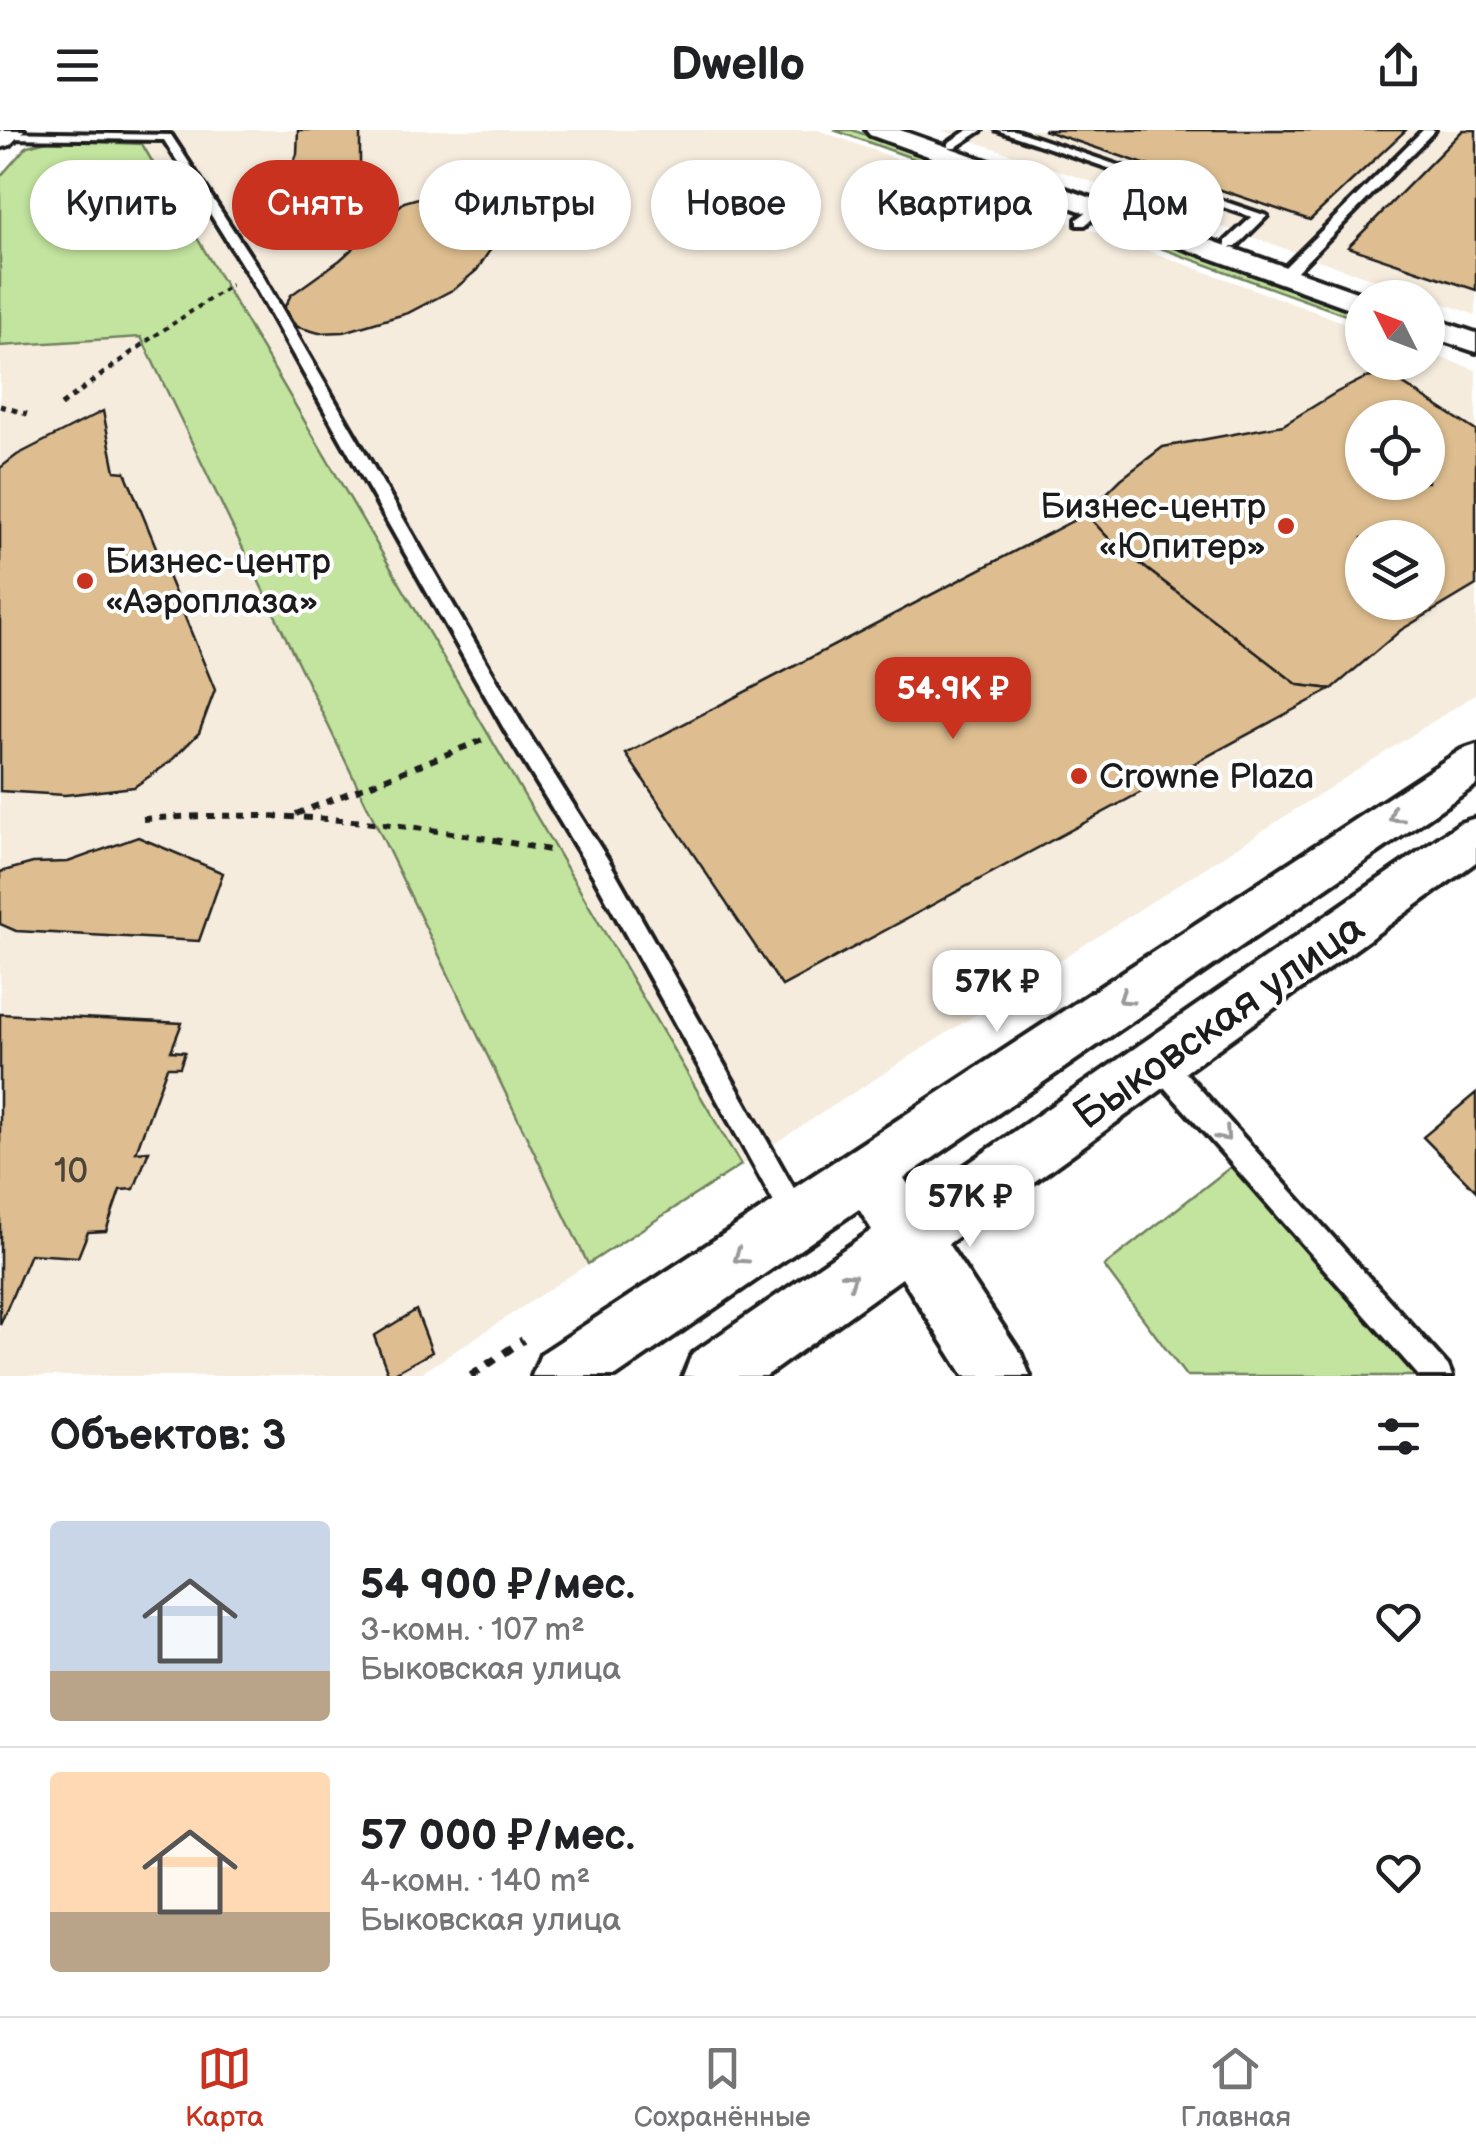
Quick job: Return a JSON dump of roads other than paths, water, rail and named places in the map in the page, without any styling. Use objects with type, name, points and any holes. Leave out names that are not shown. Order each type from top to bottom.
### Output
[{"type":"street","points":[[878,130],[1089,215],[1345,287]]},
{"type":"street","points":[[908,130],[1232,244],[1345,295]]},
{"type":"street","points":[[1445,319],[1476,330]]},
{"type":"street","points":[[1445,332],[1476,343]]},
{"type":"street","name":"Быковская улица","points":[[563,1376],[1476,762]]},
{"type":"street","name":"Быковская улица","points":[[714,1376],[1476,836]]},
{"type":"street","points":[[867,1172],[999,1376]]},
{"type":"lane","points":[[952,146],[976,130]]},
{"type":"lane","points":[[1003,130],[1261,216],[1232,244]]},
{"type":"lane","points":[[1289,270],[1428,130]]},
{"type":"lane","points":[[3,135],[168,137],[253,271],[514,728],[595,859],[797,1218]]},
{"type":"lane","points":[[1159,1062],[1438,1376]]},
{"type":"place","name":"Бизнес-центр «Юпитер»","points":[[1286,526]]},
{"type":"place","name":"Бизнес-центр «Аэроплаза»","points":[[85,581]]},
{"type":"place","name":"Crowne Plaza","points":[[1079,776]]}]
